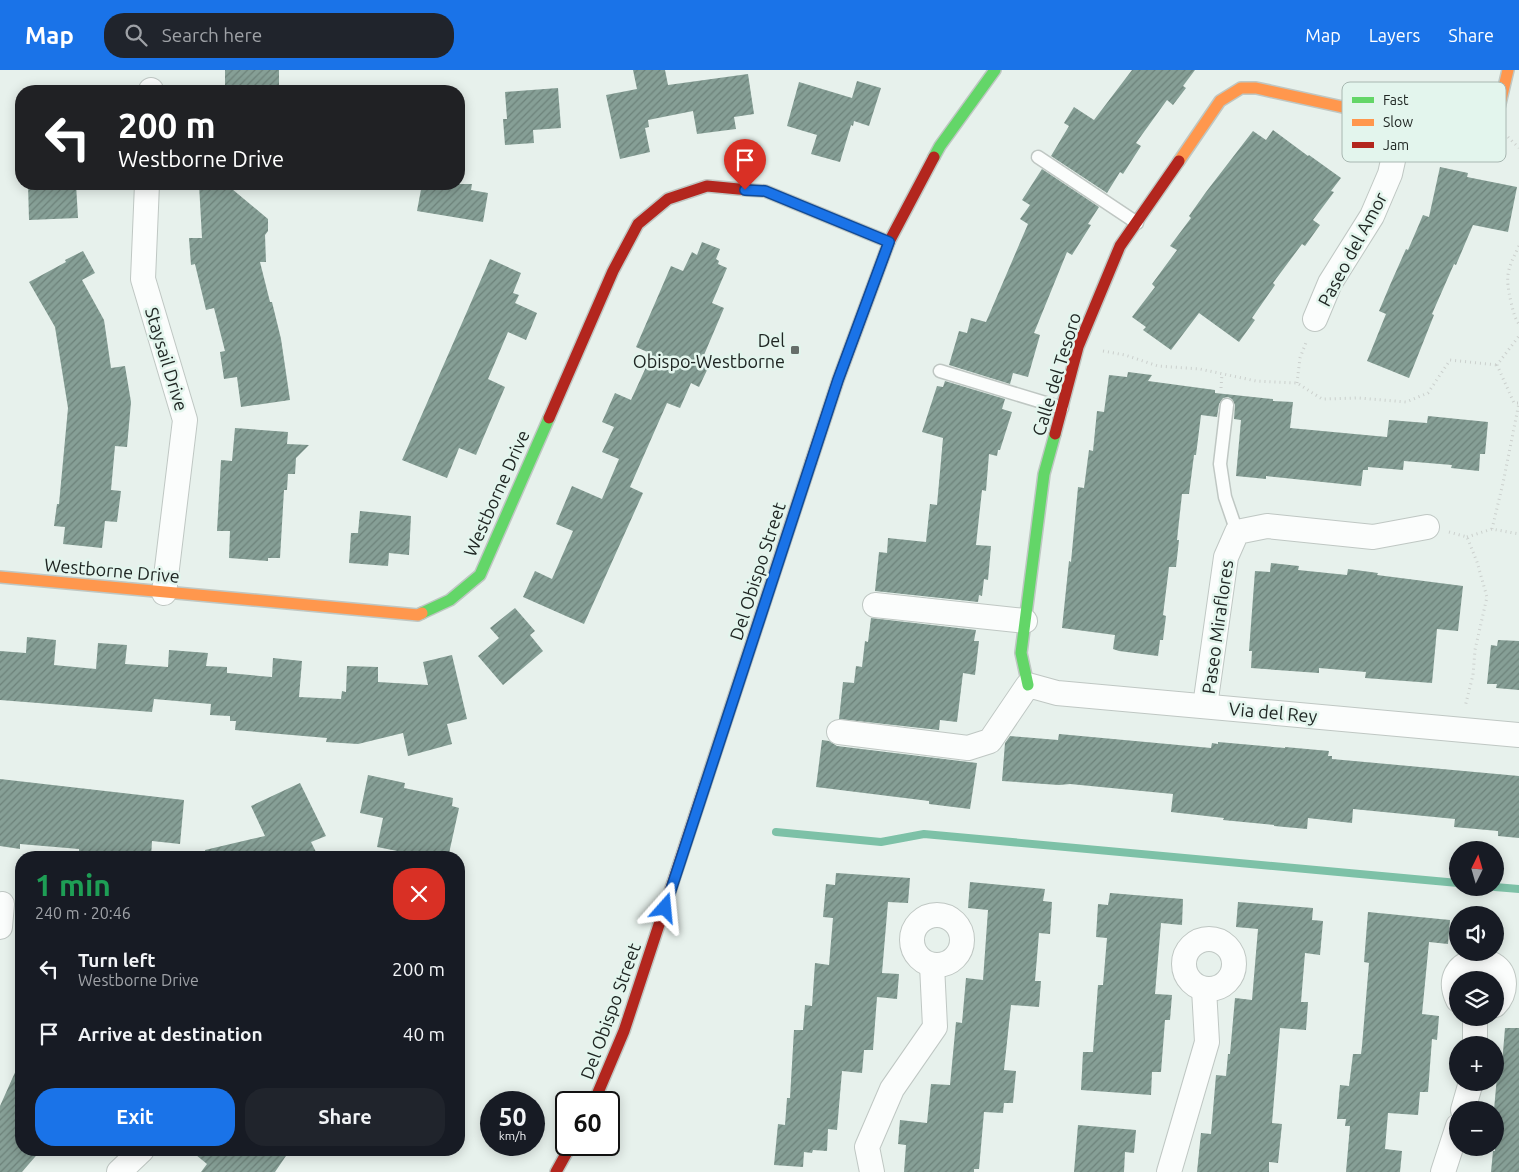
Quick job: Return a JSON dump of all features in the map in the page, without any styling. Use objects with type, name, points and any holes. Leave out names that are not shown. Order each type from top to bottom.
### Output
[{"type":"street","name":"Del Obispo Street","points":[[599,1091],[624,1032],[838,380],[889,242],[940,146],[995,70]]},
{"type":"street","name":"Calle del Tesoro","points":[[1028,685],[1020,653],[1044,474],[1078,347],[1120,246],[1220,101],[1241,88],[1256,88],[1342,107]]},
{"type":"street","name":"Paseo del Amor","points":[[1315,319],[1330,284],[1372,216],[1390,174],[1393,162]]},
{"type":"street","name":"Westborne Drive","points":[[0,577],[418,615],[450,600],[480,574],[613,271],[638,224],[668,199],[706,186],[765,191],[889,242]]},
{"type":"street","name":"Staysail Drive","points":[[147,190],[143,279],[185,420],[164,593]]},
{"type":"street","points":[[1237,532],[1267,526],[1373,537],[1427,527]]},
{"type":"street","name":"Paseo Miraflores","points":[[1205,706],[1226,556],[1237,532]]},
{"type":"street","points":[[876,605],[1025,621]]},
{"type":"street","points":[[839,732],[968,748],[990,741],[1028,685]]},
{"type":"street","name":"Via del Rey","points":[[1028,685],[1057,693],[1519,735]]},
{"type":"street","points":[[0,927],[8,904]]},
{"type":"street","points":[[1458,971],[1464,964],[1484,961],[1493,964],[1499,971]]},
{"type":"street","points":[[872,1172],[867,1147],[870,1139],[892,1089],[935,1027],[932,965]]},
{"type":"street","points":[[1169,1172],[1207,1042],[1204,989]]},
{"type":"street","points":[[1443,1172],[1449,1154]]},
{"type":"street","points":[[119,1172],[136,1156]]},
{"type":"street","points":[[556,1172],[565,1156]]},
{"type":"lane","points":[[1038,157],[1137,222]]},
{"type":"lane","points":[[940,371],[1062,408]]},
{"type":"lane","points":[[1227,405],[1220,464],[1225,497],[1237,532]]},
{"type":"path","points":[[1519,246],[1510,263],[1506,282],[1515,318],[1519,324]]},
{"type":"path","points":[[1297,383],[1300,358],[1315,319]]},
{"type":"path","points":[[1498,365],[1519,336]]},
{"type":"path","points":[[1078,347],[1125,355],[1158,366],[1200,369],[1256,381],[1297,383],[1322,399],[1360,398],[1406,402],[1428,393],[1450,360],[1498,365]]},
{"type":"path","points":[[1492,529],[1519,403],[1514,403],[1498,365]]},
{"type":"path","points":[[1427,527],[1467,537],[1492,529],[1519,534]]},
{"type":"path","points":[[1460,729],[1473,675],[1475,650],[1487,597],[1477,562],[1467,537]]},
{"type":"building","points":[[225,70],[279,70],[279,85],[225,85]]},
{"type":"building","points":[[633,70],[665,70],[668,85],[748,74],[754,114],[734,117],[736,129],[697,134],[693,111],[648,120],[649,127],[645,128],[650,152],[620,159],[606,95],[637,89]]},
{"type":"building","points":[[1132,70],[1195,70],[1183,86],[1186,88],[1173,105],[1167,100],[1136,143],[1141,146],[1123,174],[1120,172],[1107,193],[1051,156],[1069,126],[1064,123],[1074,107],[1094,120]]},
{"type":"building","points":[[857,81],[881,88],[869,126],[854,121],[853,126],[851,125],[840,162],[811,154],[817,135],[787,126],[799,82],[852,98]]},
{"type":"building","points":[[558,88],[561,128],[533,130],[534,143],[505,145],[503,119],[507,119],[505,92]]},
{"type":"building","points":[[1273,130],[1341,178],[1331,191],[1334,192],[1313,220],[1320,225],[1305,246],[1302,244],[1273,283],[1275,285],[1252,318],[1255,320],[1239,342],[1199,313],[1171,350],[1143,330],[1146,327],[1132,317],[1155,287],[1152,284],[1177,250],[1170,246],[1191,218],[1189,216],[1206,192],[1253,131],[1266,140]]},
{"type":"building","points":[[1440,167],[1468,173],[1467,177],[1517,187],[1508,232],[1473,225],[1432,314],[1434,315],[1409,378],[1367,361],[1386,314],[1379,311],[1390,285],[1423,215],[1429,217]]},
{"type":"building","points":[[1042,169],[1099,207],[1088,224],[1091,225],[1072,255],[1067,252],[1034,333],[1040,335],[1028,377],[1013,373],[1010,384],[949,365],[959,331],[967,333],[971,318],[986,322],[1028,224],[1020,219],[1030,205],[1022,200]]},
{"type":"building","points":[[465,184],[472,184],[471,190],[488,193],[483,222],[417,211],[421,190],[465,190]]},
{"type":"building","points":[[28,190],[76,190],[78,218],[29,220]]},
{"type":"building","points":[[199,190],[233,190],[268,219],[268,231],[265,235],[266,262],[260,262],[281,339],[290,400],[241,407],[237,377],[224,379],[220,352],[225,351],[214,308],[206,310],[195,264],[191,265],[189,238],[202,238]]},
{"type":"building","points":[[702,242],[720,249],[716,259],[719,261],[718,264],[727,268],[712,303],[724,308],[701,362],[709,366],[699,387],[691,383],[680,408],[667,403],[630,487],[643,493],[584,624],[523,597],[535,571],[552,579],[573,531],[556,524],[572,486],[602,499],[619,459],[602,452],[614,427],[602,422],[615,393],[631,400],[652,354],[636,347],[671,266],[683,271],[692,252],[697,255]]},
{"type":"building","points":[[83,251],[95,273],[82,280],[104,320],[111,368],[125,366],[131,402],[127,447],[115,446],[111,490],[121,491],[117,522],[105,521],[102,548],[63,544],[65,527],[54,526],[57,504],[59,504],[68,408],[55,327],[29,282]]},
{"type":"building","points":[[490,259],[521,273],[513,293],[519,295],[515,303],[537,313],[526,340],[508,332],[488,379],[505,387],[476,455],[459,448],[447,478],[402,460]]},
{"type":"building","points":[[1128,372],[1152,375],[1148,381],[1215,390],[1215,393],[1293,402],[1290,428],[1387,437],[1389,420],[1427,423],[1428,416],[1488,422],[1485,454],[1480,454],[1479,471],[1451,468],[1452,465],[1404,461],[1403,470],[1368,467],[1368,470],[1363,470],[1361,486],[1266,476],[1266,479],[1236,476],[1241,420],[1234,419],[1235,405],[1232,399],[1228,397],[1223,398],[1219,404],[1217,417],[1201,415],[1189,494],[1182,494],[1176,567],[1169,567],[1163,615],[1166,616],[1163,640],[1160,640],[1158,656],[1119,651],[1113,649],[1115,635],[1062,628],[1069,561],[1071,562],[1078,487],[1084,488],[1089,450],[1093,451],[1097,411],[1104,412],[1109,375],[1127,377]]},
{"type":"building","points":[[945,381],[1005,399],[1002,409],[1012,412],[997,456],[989,454],[986,491],[982,490],[976,545],[991,546],[988,580],[984,579],[982,596],[979,595],[978,602],[875,591],[879,552],[887,553],[888,538],[926,542],[930,504],[937,505],[943,438],[922,432],[937,386],[943,387]]},
{"type":"building","points":[[235,428],[288,432],[287,444],[309,445],[296,458],[295,474],[288,474],[287,490],[284,490],[280,558],[268,558],[268,561],[229,558],[230,531],[217,531],[221,460],[232,461]]},
{"type":"building","points":[[360,511],[411,516],[409,555],[389,553],[388,566],[349,563],[351,533],[358,533]]},
{"type":"building","points":[[1271,563],[1299,566],[1298,570],[1347,575],[1348,569],[1378,573],[1377,575],[1463,586],[1458,631],[1437,629],[1432,683],[1365,678],[1366,672],[1319,668],[1319,673],[1251,668],[1252,651],[1249,651],[1255,571],[1270,572]]},
{"type":"building","points":[[515,608],[535,631],[530,635],[543,651],[503,685],[478,656],[499,638],[490,628]]},
{"type":"building","points":[[871,618],[976,630],[974,641],[979,641],[975,675],[963,673],[957,722],[940,720],[939,730],[839,719],[843,682],[854,683],[856,666],[862,667],[865,641],[868,642]]},
{"type":"building","points":[[27,637],[56,640],[54,665],[96,669],[98,643],[127,645],[125,664],[168,667],[169,650],[208,653],[206,666],[227,667],[227,673],[272,677],[273,658],[302,661],[299,697],[341,699],[342,691],[346,692],[347,666],[378,667],[378,682],[428,685],[423,662],[452,655],[467,719],[447,724],[452,744],[408,756],[403,733],[358,744],[326,742],[327,738],[235,730],[236,721],[230,721],[230,716],[210,715],[211,704],[154,699],[152,712],[0,700],[0,651],[26,653]]},
{"type":"building","points":[[1498,640],[1519,641],[1519,690],[1496,688],[1497,684],[1487,684],[1491,645],[1497,646]]},
{"type":"building","points":[[1059,734],[1211,748],[1212,743],[1218,744],[1218,742],[1329,751],[1328,756],[1332,756],[1332,759],[1519,776],[1519,838],[1498,836],[1498,831],[1454,827],[1455,819],[1353,809],[1352,823],[1308,818],[1307,829],[1274,826],[1171,812],[1173,794],[1070,784],[1002,781],[1005,743],[1010,736],[1058,740]]},
{"type":"building","points":[[822,740],[829,741],[837,746],[977,763],[970,809],[929,804],[929,801],[816,787]]},
{"type":"building","points":[[368,775],[405,783],[404,788],[453,798],[452,806],[459,808],[450,851],[397,851],[377,847],[383,818],[360,813]]},
{"type":"building","points":[[0,779],[184,800],[180,844],[152,841],[151,851],[79,851],[79,849],[20,844],[20,849],[0,846]]},
{"type":"building","points":[[300,783],[326,836],[311,842],[316,851],[205,851],[265,836],[251,806]]},
{"type":"building","points":[[836,873],[910,878],[908,903],[888,902],[882,973],[899,974],[897,999],[877,997],[873,1050],[864,1050],[862,1073],[842,1071],[837,1130],[828,1129],[827,1151],[813,1150],[812,1153],[804,1152],[803,1167],[774,1165],[778,1124],[785,1125],[787,1098],[790,1098],[794,1030],[803,1030],[805,1005],[812,1006],[815,963],[829,965],[833,918],[823,917],[826,884],[835,885]]},
{"type":"building","points":[[970,882],[1045,889],[1043,901],[1052,902],[1050,934],[1039,933],[1035,981],[1041,981],[1039,1007],[1011,1005],[1004,1070],[1016,1071],[1013,1103],[1004,1103],[1003,1113],[984,1112],[979,1169],[974,1169],[974,1172],[904,1172],[906,1145],[898,1144],[900,1120],[927,1123],[931,1084],[950,1085],[956,1022],[962,1023],[966,978],[983,980],[988,910],[968,908]]},
{"type":"building","points":[[1110,893],[1183,899],[1182,925],[1161,923],[1155,994],[1172,995],[1170,1020],[1165,1020],[1161,1072],[1152,1072],[1151,1095],[1081,1090],[1083,1052],[1093,1052],[1098,985],[1103,985],[1107,938],[1096,937],[1098,904],[1108,905]]},
{"type":"building","points":[[1238,902],[1313,908],[1312,920],[1323,921],[1320,955],[1305,953],[1301,1002],[1308,1002],[1306,1030],[1280,1028],[1272,1123],[1282,1124],[1278,1163],[1269,1162],[1269,1172],[1197,1172],[1201,1133],[1211,1134],[1216,1075],[1226,1076],[1235,998],[1252,1000],[1258,929],[1236,927]]},
{"type":"building","points":[[1368,912],[1449,920],[1448,944],[1429,942],[1422,1014],[1439,1016],[1437,1040],[1432,1039],[1428,1092],[1420,1092],[1418,1115],[1388,1113],[1385,1149],[1402,1151],[1400,1172],[1346,1172],[1350,1126],[1345,1126],[1346,1119],[1337,1119],[1340,1085],[1349,1086],[1353,1054],[1361,1054],[1369,963],[1364,962]]},
{"type":"building","points":[[1505,1028],[1519,1028],[1519,1172],[1491,1172],[1493,1156],[1504,1156],[1504,1101],[1495,1101],[1496,1091],[1504,1091]]},
{"type":"building","points":[[15,1072],[15,1156],[36,1156],[22,1172],[0,1172],[0,1106]]},
{"type":"building","points":[[1078,1125],[1136,1130],[1134,1153],[1125,1152],[1124,1172],[1074,1172]]},
{"type":"building","points":[[197,1156],[286,1156],[275,1172],[201,1172],[207,1164]]},
{"type":"waterway","points":[[776,832],[881,842],[924,834],[1449,882]]},
{"type":"waterway","points":[[1504,888],[1519,889]]},
{"type":"traffic: fast","points":[[934,157],[995,70]]},
{"type":"traffic: fast","points":[[422,613],[450,600],[480,575],[549,418]]},
{"type":"traffic: fast","points":[[1028,685],[1021,653],[1044,474],[1055,434]]},
{"type":"traffic: slow","points":[[1505,82],[1508,70]]},
{"type":"traffic: slow","points":[[1179,161],[1220,101],[1241,88],[1256,88],[1342,107]]},
{"type":"traffic: slow","points":[[749,190],[765,191],[889,242]]},
{"type":"traffic: slow","points":[[705,785],[811,462]]},
{"type":"traffic: slow","points":[[0,577],[418,615],[422,613]]},
{"type":"traffic: jam","points":[[811,462],[838,380],[889,242],[934,157]]},
{"type":"traffic: jam","points":[[1055,434],[1078,347],[1120,246],[1179,161]]},
{"type":"traffic: jam","points":[[549,418],[613,271],[638,224],[668,199],[707,186],[749,190]]},
{"type":"traffic: jam","points":[[599,1091],[624,1031],[705,785]]},
{"type":"traffic: jam","points":[[556,1172],[565,1156]]},
{"type":"place","name":"Del Obispo-Westborne","points":[[795,350]]},
{"type":"route","points":[[665,908],[838,380],[889,242],[765,191],[745,190]]}]
